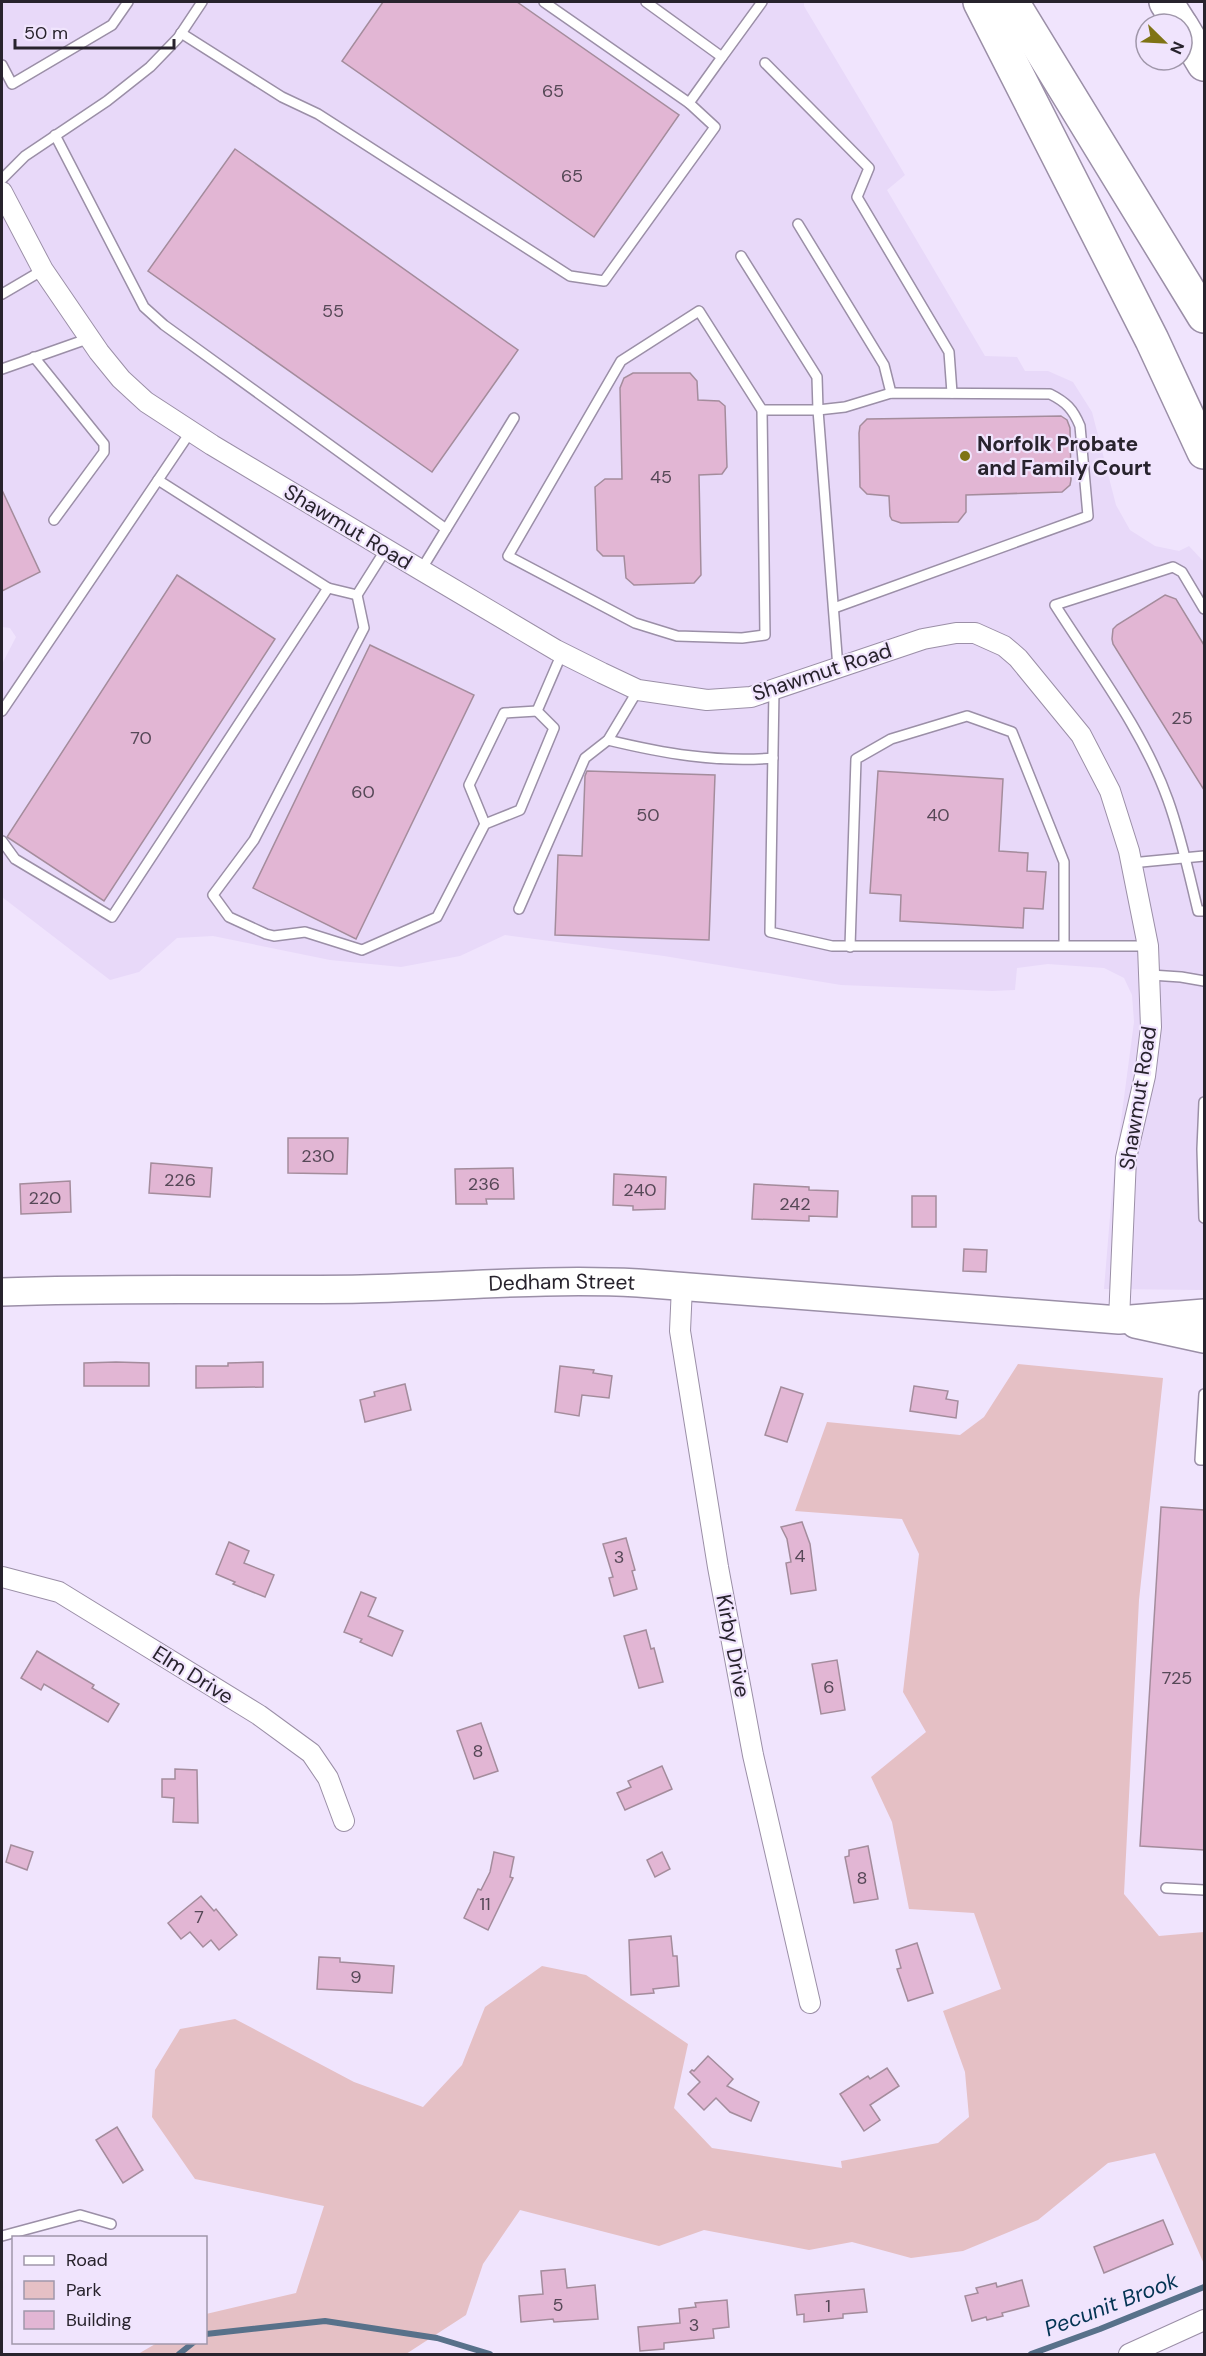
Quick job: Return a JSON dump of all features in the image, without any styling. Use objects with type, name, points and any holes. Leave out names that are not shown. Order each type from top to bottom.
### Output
[{"type":"highway","points":[[980,2],[1152,340],[1204,453]]},
{"type":"highway","points":[[1012,2],[1204,316]]},
{"type":"highway","points":[[1194,47],[1204,64]]},
{"type":"main road","name":"Dedham Street","points":[[2,1292],[67,1289],[430,1287],[566,1281],[682,1286],[1119,1320],[1204,1313]]},
{"type":"main road","name":"Dedham Street","points":[[1119,1320],[1181,1336],[1204,1339]]},
{"type":"street","name":"Shawmut Road","points":[[2,192],[43,270],[121,379],[146,402],[386,549],[561,652],[638,690],[707,700],[751,697],[923,639],[956,633],[975,633],[1004,646],[1031,673],[1081,735],[1110,790],[1131,863],[1148,946],[1152,1018],[1149,1056],[1126,1158],[1119,1320]]},
{"type":"street","name":"Kirby Drive","points":[[682,1286],[680,1331],[718,1567],[753,1755],[810,2003]]},
{"type":"street","name":"Elm Drive","points":[[2,1577],[59,1592],[259,1715],[311,1753],[328,1778],[344,1821]]},
{"type":"street","points":[[1129,2355],[1204,2320]]},
{"type":"lane","points":[[2,65],[12,84],[112,26],[128,2]]},
{"type":"lane","points":[[2,179],[25,156],[107,101],[150,67],[181,33],[202,2]]},
{"type":"lane","points":[[181,33],[282,97],[318,114],[570,276],[604,281],[715,127],[689,103],[544,2]]},
{"type":"lane","points":[[646,2],[722,57]]},
{"type":"lane","points":[[689,103],[762,2]]},
{"type":"lane","points":[[765,63],[868,168],[856,197],[949,352],[952,393]]},
{"type":"lane","points":[[55,135],[144,307],[164,325],[446,528]]},
{"type":"lane","points":[[798,224],[884,364],[891,393]]},
{"type":"lane","points":[[741,256],[817,377],[838,668]]},
{"type":"lane","points":[[2,294],[43,270]]},
{"type":"lane","points":[[699,312],[762,410],[765,635],[742,638],[677,636],[635,623],[508,556],[621,360],[699,312]]},
{"type":"lane","points":[[2,369],[90,338]]},
{"type":"lane","points":[[34,357],[104,444],[104,452],[54,520]]},
{"type":"lane","points":[[762,410],[818,410],[846,407],[891,393],[1050,394],[1067,403],[1080,426],[1088,516],[834,608]]},
{"type":"lane","points":[[421,570],[514,418]]},
{"type":"lane","points":[[2,711],[191,431]]},
{"type":"lane","points":[[158,480],[328,588],[357,596]]},
{"type":"lane","points":[[386,549],[357,596],[364,628],[254,840],[213,895],[229,917],[266,934],[274,936],[305,932],[362,950],[437,917],[485,824],[519,810],[554,728],[537,711],[504,713],[469,785],[485,824]]},
{"type":"lane","points":[[1204,609],[1182,572],[1173,567],[1055,605],[1139,737],[1168,799],[1186,858],[1198,911],[1204,911]]},
{"type":"lane","points":[[2,841],[15,859],[111,917],[328,588]]},
{"type":"lane","points":[[537,711],[561,652]]},
{"type":"lane","points":[[519,909],[585,758],[608,740],[638,690]]},
{"type":"lane","points":[[774,690],[770,932],[832,946],[850,947],[1064,944],[1148,946]]},
{"type":"lane","points":[[850,947],[856,759],[891,739],[967,716],[1012,732],[1064,862],[1064,944]]},
{"type":"lane","points":[[608,740],[652,751],[741,761],[773,758]]},
{"type":"lane","points":[[1131,863],[1204,856]]},
{"type":"lane","points":[[1151,975],[1204,981]]},
{"type":"lane","points":[[1204,1102],[1202,1149],[1204,1218]]},
{"type":"lane","points":[[1204,1394],[1200,1460],[1204,1460]]},
{"type":"lane","points":[[1166,1888],[1204,1890]]},
{"type":"lane","points":[[2,2236],[80,2215],[111,2224]]},
{"type":"shaded area","points":[[2,2],[804,2],[804,6],[905,175],[887,190],[985,356],[1017,357],[1025,371],[1048,371],[1073,382],[1092,412],[1116,505],[1130,530],[1155,546],[1179,551],[1189,546],[1204,562],[1204,1290],[1104,1289],[1113,1181],[1134,1022],[1132,995],[1124,978],[1104,968],[1048,964],[1017,968],[1015,990],[992,991],[841,985],[664,956],[505,935],[460,956],[401,967],[330,960],[213,936],[177,938],[139,972],[110,980],[2,897],[2,664],[16,637],[10,628],[2,627]]},
{"type":"green space","points":[[1018,1364],[1163,1378],[1139,1600],[1124,1894],[1159,1936],[1204,1932],[1204,2264],[1155,2153],[1108,2163],[1038,2220],[963,2251],[911,2258],[852,2242],[809,2250],[704,2230],[659,2246],[520,2210],[483,2264],[466,2315],[406,2354],[138,2354],[155,2344],[207,2344],[207,2314],[296,2293],[324,2206],[195,2179],[152,2117],[155,2070],[180,2029],[235,2019],[354,2082],[423,2107],[462,2065],[485,2007],[542,1966],[586,1975],[688,2044],[674,2108],[712,2148],[842,2168],[841,2161],[938,2143],[969,2117],[965,2072],[943,2011],[1001,1989],[974,1913],[909,1909],[892,1822],[871,1777],[926,1732],[903,1692],[919,1554],[902,1519],[795,1511],[827,1422],[960,1435],[984,1417]]},
{"type":"building","points":[[383,2],[517,2],[679,115],[594,237],[342,61]]},
{"type":"building","points":[[235,149],[518,350],[432,472],[148,271]]},
{"type":"building","points":[[633,373],[690,373],[697,381],[698,400],[719,401],[725,406],[727,467],[722,474],[699,475],[701,575],[694,583],[634,585],[626,578],[624,556],[603,556],[597,550],[595,487],[605,479],[622,479],[620,388],[624,378]]},
{"type":"building","name":"Norfolk Probate and Family Court","points":[[1061,416],[1067,420],[1070,428],[1071,480],[1070,485],[1062,492],[966,495],[966,512],[958,522],[901,523],[892,520],[890,516],[889,496],[867,494],[860,487],[859,433],[860,426],[867,419]]},
{"type":"building","points":[[2,490],[40,572],[2,591]]},
{"type":"building","points":[[177,575],[275,639],[104,901],[7,837]]},
{"type":"building","points":[[1165,595],[1176,599],[1204,645],[1204,790],[1112,639],[1113,629],[1117,625]]},
{"type":"building","points":[[370,645],[474,695],[356,939],[253,888]]},
{"type":"building","points":[[587,771],[715,775],[709,940],[555,935],[558,855],[582,856]]},
{"type":"building","points":[[878,771],[1003,779],[999,851],[1028,853],[1027,871],[1046,872],[1043,909],[1024,908],[1023,928],[900,921],[901,895],[870,893]]},
{"type":"building","points":[[288,1138],[348,1138],[347,1174],[288,1173]]},
{"type":"building","points":[[151,1163],[212,1168],[210,1197],[149,1193]]},
{"type":"building","points":[[513,1168],[514,1199],[486,1199],[487,1204],[456,1204],[455,1169]]},
{"type":"building","points":[[614,1174],[666,1177],[665,1209],[633,1210],[633,1206],[613,1205]]},
{"type":"building","points":[[70,1181],[71,1212],[21,1214],[20,1184]]},
{"type":"building","points":[[754,1184],[838,1191],[837,1217],[809,1216],[809,1221],[752,1219]]},
{"type":"building","points":[[912,1196],[936,1196],[936,1227],[912,1227]]},
{"type":"building","points":[[964,1249],[987,1250],[986,1272],[963,1271]]},
{"type":"building","points":[[263,1362],[263,1387],[196,1388],[196,1366],[228,1366],[228,1363]]},
{"type":"building","points":[[84,1363],[149,1363],[149,1386],[84,1386]]},
{"type":"building","points":[[560,1366],[594,1370],[593,1373],[612,1376],[609,1398],[582,1395],[579,1416],[555,1412]]},
{"type":"building","points":[[405,1384],[411,1410],[365,1422],[360,1400],[375,1396],[374,1392]]},
{"type":"building","points":[[914,1386],[948,1391],[946,1399],[958,1401],[956,1418],[910,1411]]},
{"type":"building","points":[[781,1387],[803,1394],[787,1442],[765,1435]]},
{"type":"building","points":[[1161,1507],[1204,1510],[1204,1850],[1140,1846]]},
{"type":"building","points":[[802,1522],[810,1544],[816,1590],[791,1594],[786,1563],[791,1562],[787,1539],[781,1527]]},
{"type":"building","points":[[626,1538],[635,1570],[632,1571],[637,1589],[614,1596],[609,1578],[613,1577],[603,1544]]},
{"type":"building","points":[[229,1542],[249,1551],[244,1563],[274,1575],[265,1597],[233,1584],[235,1582],[216,1574]]},
{"type":"building","points":[[361,1592],[376,1598],[368,1616],[403,1631],[392,1656],[344,1632]]},
{"type":"building","points":[[646,1630],[651,1649],[654,1648],[663,1682],[639,1688],[624,1636]]},
{"type":"building","points":[[37,1651],[94,1685],[92,1688],[119,1704],[108,1722],[44,1684],[41,1690],[21,1678]]},
{"type":"building","points":[[837,1660],[845,1710],[821,1714],[812,1664]]},
{"type":"building","points":[[481,1723],[498,1771],[474,1779],[457,1731]]},
{"type":"building","points":[[662,1766],[672,1789],[625,1810],[617,1793],[631,1787],[628,1781]]},
{"type":"building","points":[[175,1769],[197,1770],[198,1823],[173,1822],[174,1798],[162,1797],[162,1779],[175,1779]]},
{"type":"building","points":[[11,1845],[33,1852],[27,1870],[6,1862]]},
{"type":"building","points":[[868,1846],[878,1899],[854,1903],[845,1857],[849,1856],[849,1850]]},
{"type":"building","points":[[494,1852],[514,1857],[510,1877],[513,1878],[488,1930],[464,1918],[478,1889],[481,1890],[490,1872]]},
{"type":"building","points":[[662,1852],[670,1869],[655,1877],[647,1860]]},
{"type":"building","points":[[201,1896],[214,1911],[216,1909],[237,1935],[219,1950],[211,1940],[203,1947],[190,1932],[181,1939],[168,1923]]},
{"type":"building","points":[[671,1936],[673,1956],[677,1956],[679,1986],[653,1989],[654,1993],[631,1995],[629,1940]]},
{"type":"building","points":[[917,1943],[933,1993],[908,2001],[897,1969],[901,1968],[896,1950]]},
{"type":"building","points":[[319,1957],[340,1958],[340,1962],[394,1966],[392,1993],[317,1989]]},
{"type":"building","points":[[708,2056],[733,2079],[727,2086],[759,2102],[751,2121],[730,2112],[716,2098],[704,2110],[688,2094],[700,2082],[690,2072],[694,2071]]},
{"type":"building","points":[[887,2068],[899,2086],[870,2105],[880,2120],[864,2131],[840,2094],[868,2076],[870,2079]]},
{"type":"building","points":[[117,2127],[143,2170],[123,2183],[96,2140]]},
{"type":"building","points":[[1163,2220],[1173,2244],[1104,2273],[1094,2247]]},
{"type":"building","points":[[565,2269],[567,2288],[595,2285],[598,2319],[521,2322],[519,2296],[543,2294],[541,2271]]},
{"type":"building","points":[[1022,2280],[1029,2306],[1002,2313],[1003,2316],[972,2321],[965,2296],[978,2293],[976,2288],[996,2283],[997,2287]]},
{"type":"building","points":[[864,2289],[867,2312],[843,2314],[843,2318],[804,2322],[804,2314],[797,2315],[795,2295]]},
{"type":"building","points":[[727,2300],[729,2327],[713,2329],[714,2338],[664,2343],[664,2349],[640,2351],[638,2327],[680,2323],[679,2309],[696,2307],[695,2303]]},
{"type":"waterway","name":"Pecunit Brook","points":[[1031,2354],[1204,2287]]},
{"type":"waterway","name":"Pecunit Brook","points":[[207,2334],[325,2321],[437,2338],[490,2354]]},
{"type":"waterway","name":"Pecunit Brook","points":[[179,2354],[192,2344]]},
{"type":"place","name":"Norfolk Probate and Family Court","points":[[965,456]]}]
